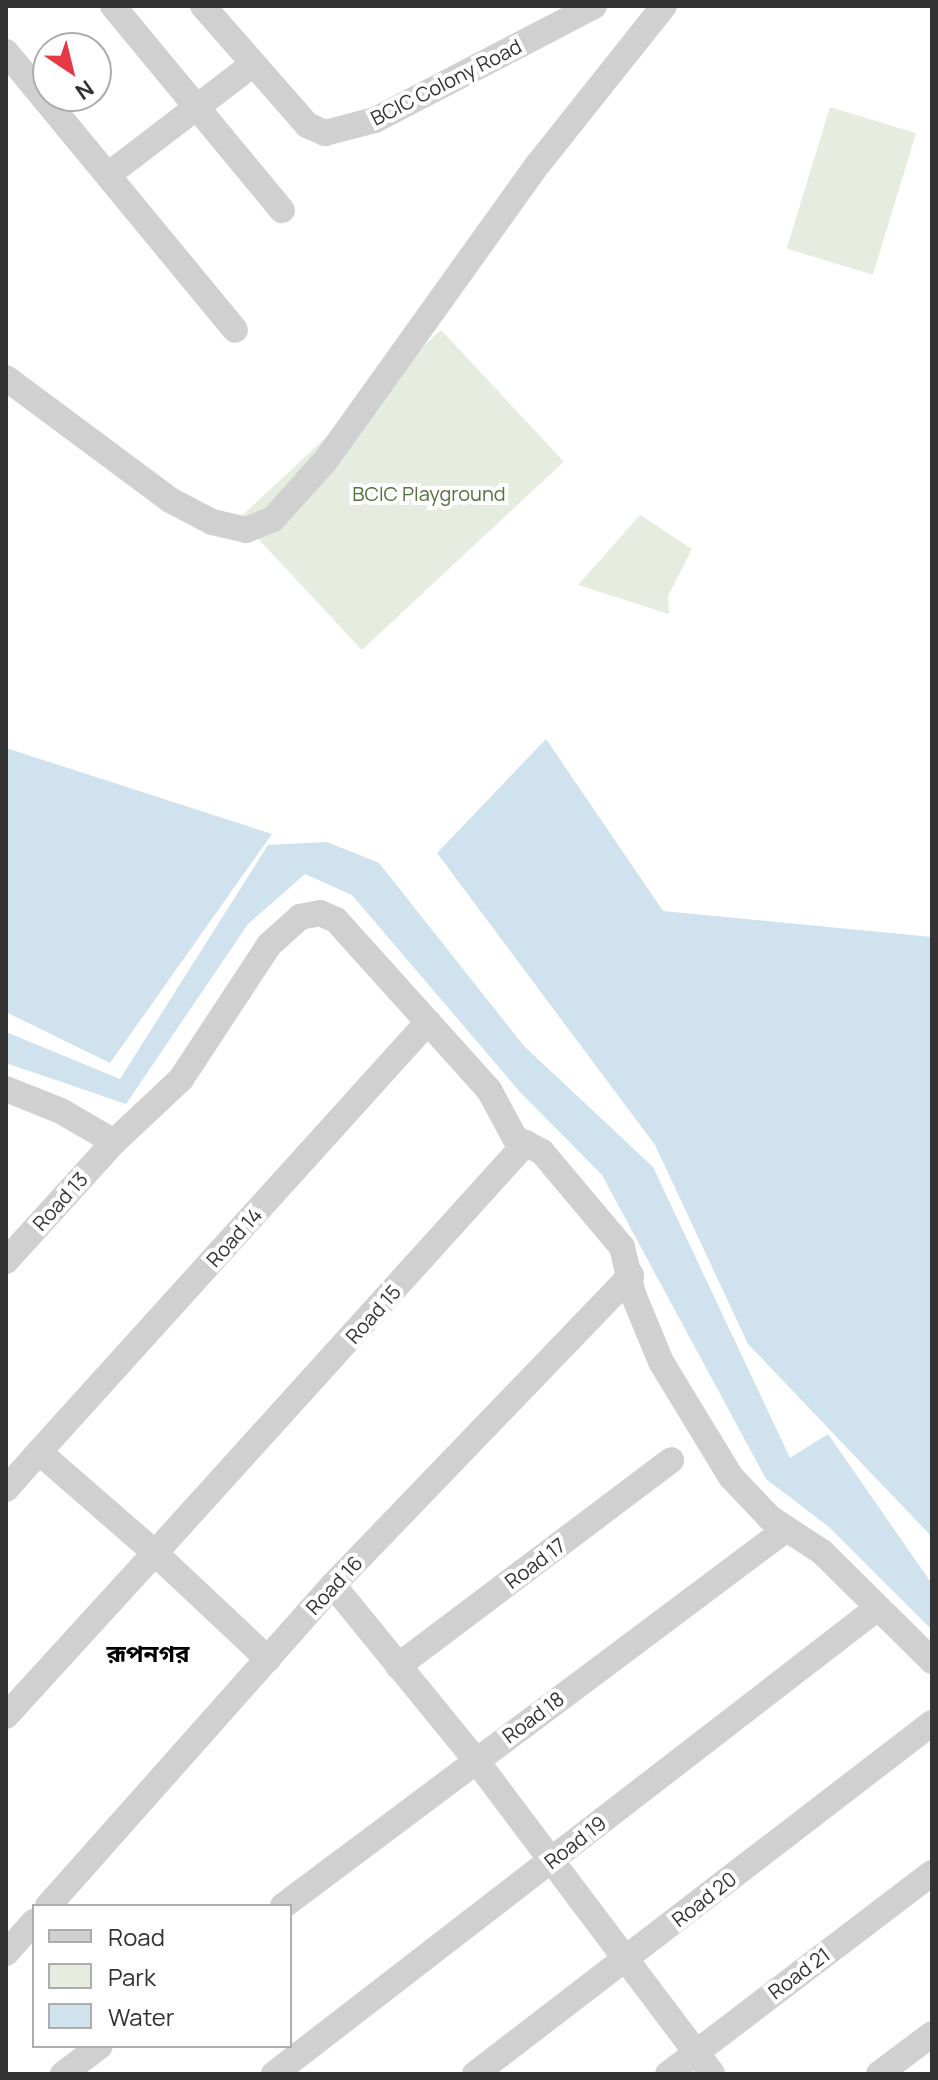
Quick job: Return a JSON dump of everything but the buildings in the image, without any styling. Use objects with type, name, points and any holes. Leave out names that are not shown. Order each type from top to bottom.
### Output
[{"type":"street","points":[[113,6],[282,210]]},
{"type":"street","name":"BCIC Colony Road","points":[[203,6],[307,125],[325,133],[351,130],[594,6]]},
{"type":"street","points":[[6,378],[170,500],[212,522],[246,530],[273,519],[326,460],[539,163],[664,6]]},
{"type":"street","points":[[6,52],[15,81],[108,175],[235,330]]},
{"type":"street","points":[[108,175],[253,64]]},
{"type":"street","name":"Road 13","points":[[6,1261],[114,1142],[181,1079],[269,945],[300,917],[320,913],[336,920],[489,1090],[515,1138],[542,1152],[622,1247],[633,1294],[661,1362],[731,1477],[785,1530],[822,1552],[876,1609],[932,1661]]},
{"type":"street","name":"Road 14","points":[[6,1489],[428,1022]]},
{"type":"street","points":[[6,1089],[61,1111],[114,1142]]},
{"type":"street","name":"Road 15","points":[[155,1553],[221,1484],[526,1143]]},
{"type":"street","name":"Road 16","points":[[50,1904],[333,1585],[631,1275]]},
{"type":"street","points":[[39,1452],[155,1553],[268,1659]]},
{"type":"street","name":"Road 17","points":[[398,1666],[671,1460]]},
{"type":"street","name":"Road 18","points":[[286,1904],[475,1759],[785,1530]]},
{"type":"street","points":[[6,1716],[155,1553]]},
{"type":"street","points":[[333,1585],[475,1759],[548,1862],[712,2074]]},
{"type":"street","name":"Road 19","points":[[274,2074],[876,1609]]},
{"type":"street","name":"Road 20","points":[[475,2074],[932,1723]]},
{"type":"street","name":"Road 21","points":[[668,2074],[932,1873]]},
{"type":"street","points":[[6,1953],[32,1924]]},
{"type":"street","points":[[879,2074],[932,2034]]},
{"type":"street","points":[[63,2074],[97,2048]]},
{"type":"green space","points":[[830,107],[916,133],[873,275],[787,249]]},
{"type":"green space","name":"BCIC Playground","points":[[441,330],[564,462],[362,650],[239,518]]},
{"type":"green space","points":[[640,515],[692,549],[668,596],[669,614],[578,585]]},
{"type":"water","points":[[546,739],[663,911],[932,937],[932,1537],[748,1344],[655,1145],[437,853]]},
{"type":"water","points":[[6,748],[272,834],[110,1063],[6,1012]]},
{"type":"water","points":[[327,842],[379,863],[524,1046],[653,1167],[790,1458],[828,1434],[932,1584],[932,1630],[829,1527],[766,1479],[602,1175],[520,1092],[352,895],[305,874],[248,924],[126,1104],[6,1063],[6,1032],[120,1079],[268,845]]},
{"type":"district","name":"রূপনগর","points":[[148,1653]]}]
